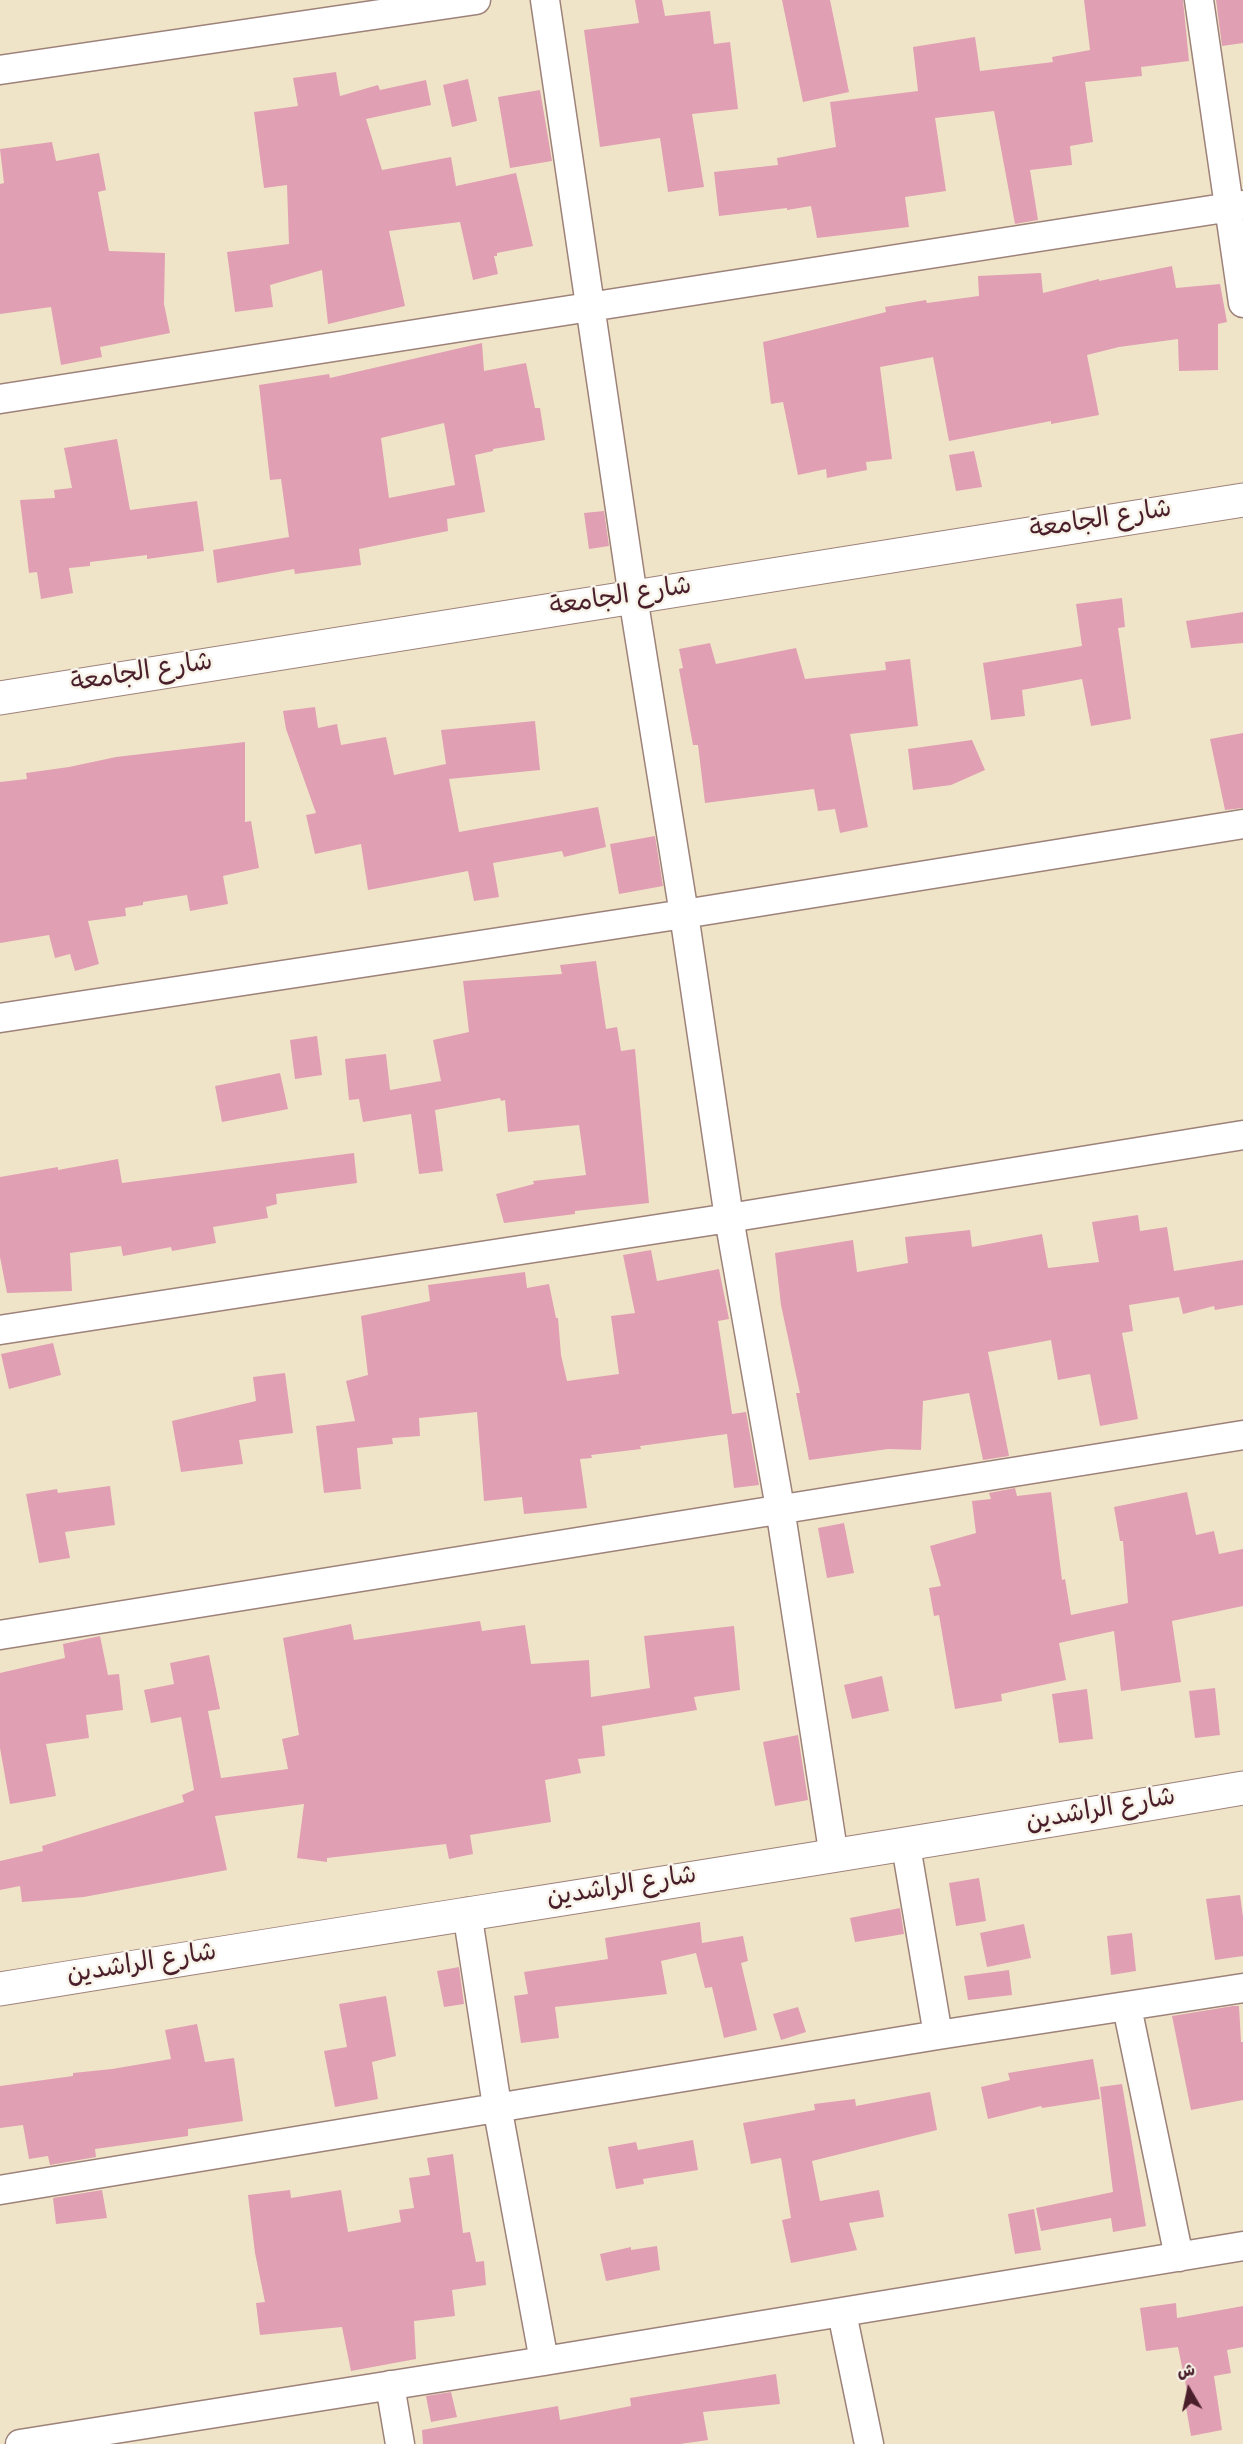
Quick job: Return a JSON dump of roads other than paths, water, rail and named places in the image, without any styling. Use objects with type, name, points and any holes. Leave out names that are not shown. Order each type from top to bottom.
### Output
[{"type":"street","points":[[0,70],[405,6],[476,0]]},
{"type":"street","points":[[545,0],[633,597],[684,914],[729,1218],[780,1508],[834,1857]]},
{"type":"street","points":[[1199,0],[1237,206],[1243,303]]},
{"type":"street","points":[[0,399],[1237,206]]},
{"type":"street","name":"شارع الجامعة","points":[[0,698],[1243,500]]},
{"type":"street","points":[[0,1018],[684,914],[1243,824]]},
{"type":"street","points":[[0,1330],[1243,1136]]},
{"type":"street","points":[[0,1635],[1243,1434]]},
{"type":"street","name":"شارع الراشدين","points":[[0,1989],[467,1912],[906,1846],[1243,1788]]},
{"type":"street","points":[[906,1846],[938,2035]]},
{"type":"street","points":[[467,1912],[497,2106],[544,2361]]},
{"type":"street","points":[[0,2190],[497,2106],[1243,1988]]},
{"type":"street","points":[[1127,2007],[1179,2257]]},
{"type":"street","points":[[20,2444],[149,2434],[390,2385],[1243,2246]]},
{"type":"street","points":[[842,2313],[869,2444]]},
{"type":"street","points":[[390,2385],[400,2444]]}]
